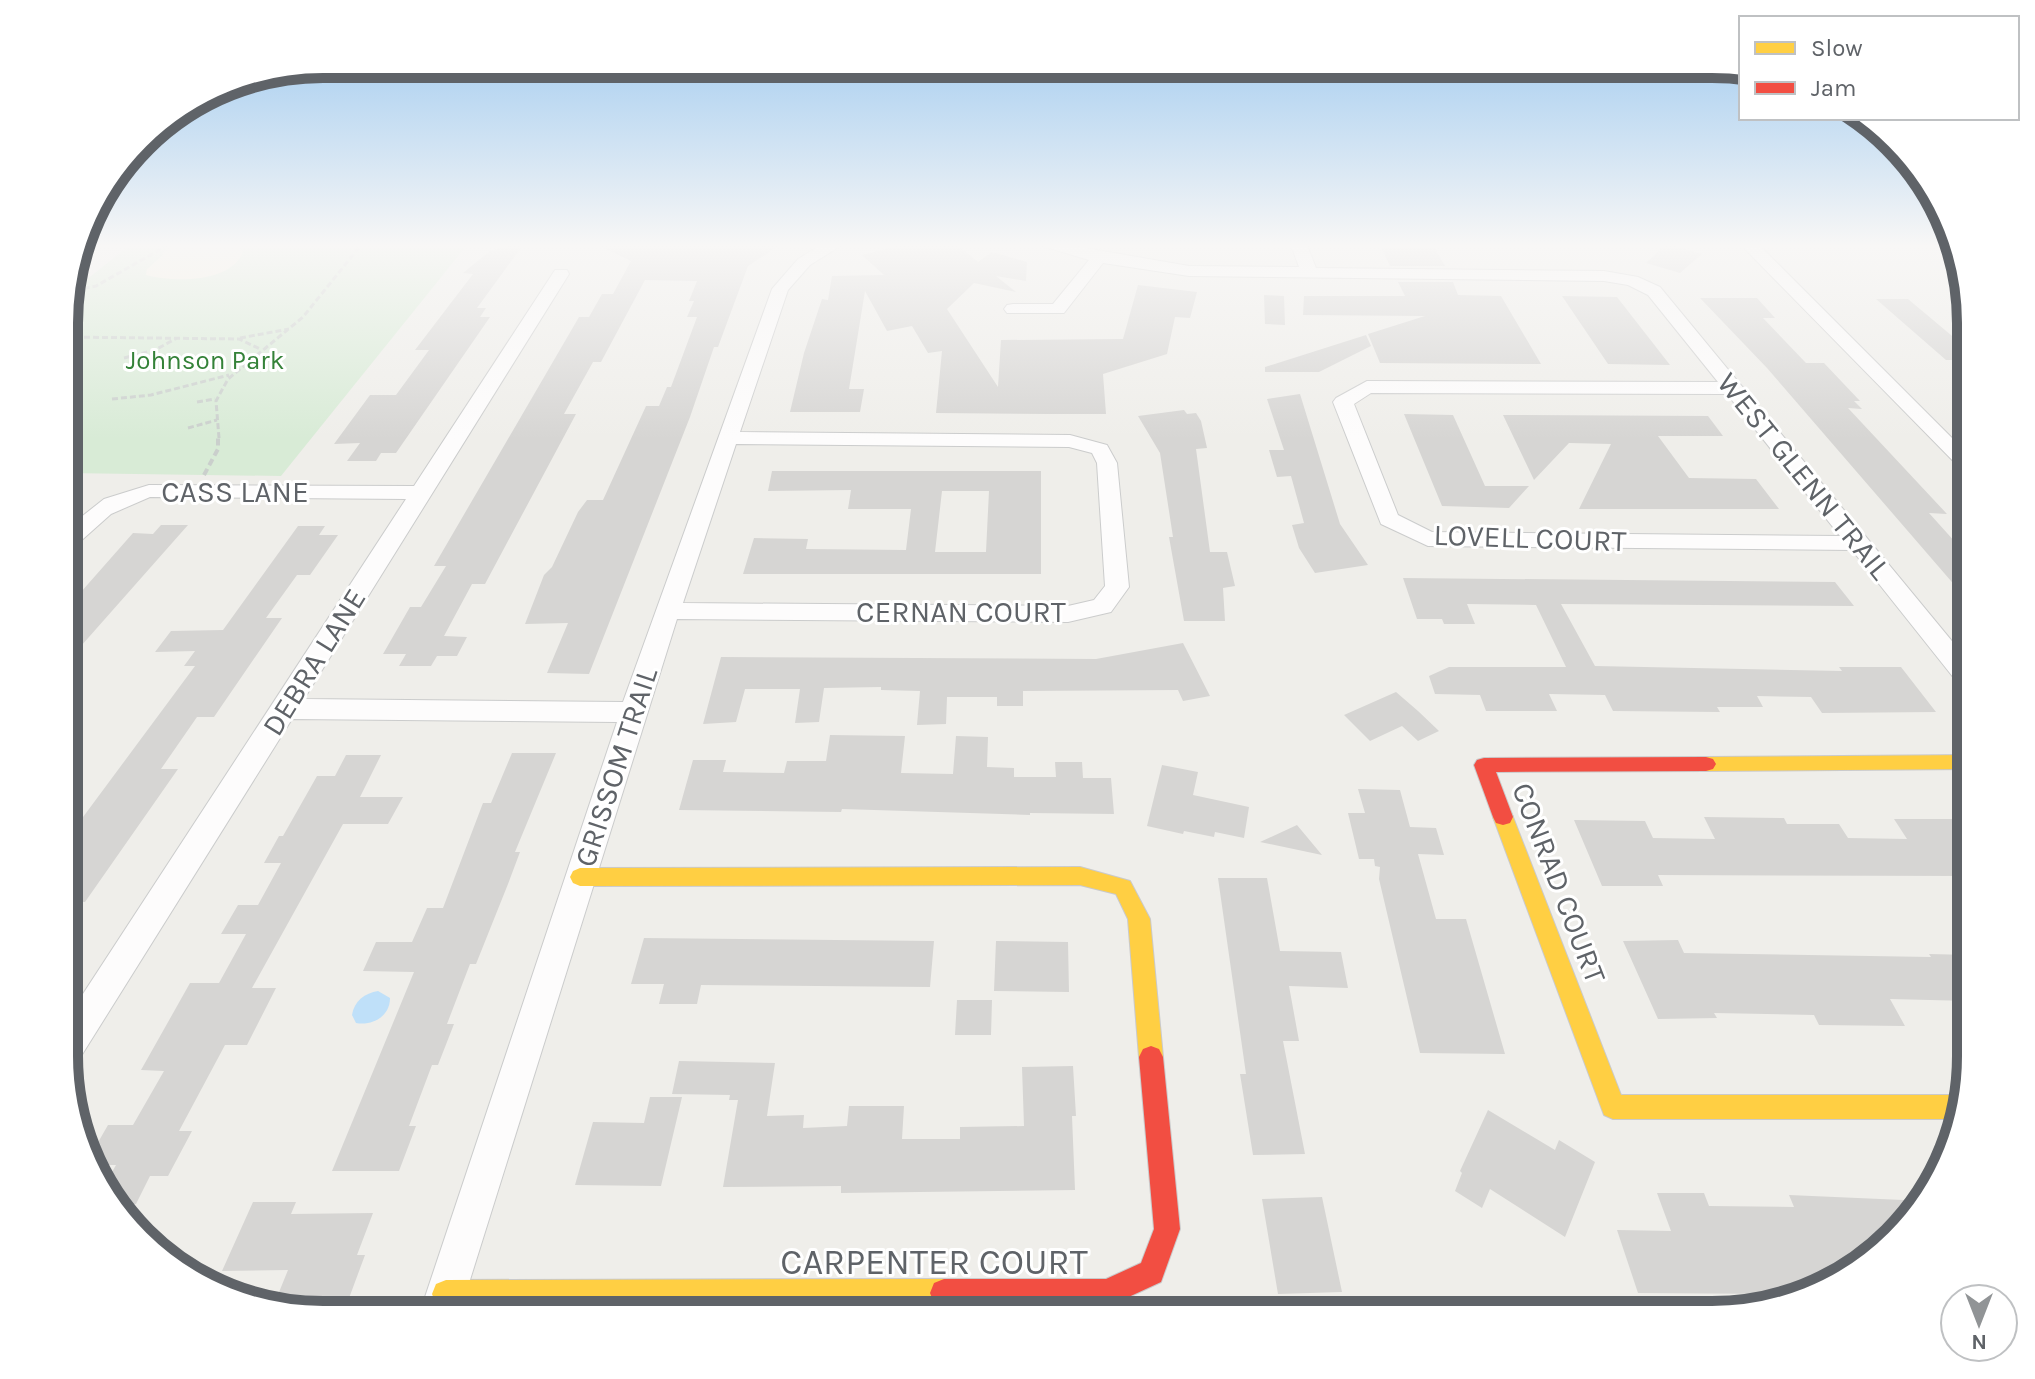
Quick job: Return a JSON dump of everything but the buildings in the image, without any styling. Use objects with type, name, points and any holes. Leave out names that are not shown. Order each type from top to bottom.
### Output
[{"type":"street","name":"DEBRA LANE","points":[[78,1031],[538,309]]},
{"type":"street","name":"GRISSOM TRAIL","points":[[444,1301],[633,712],[773,309]]},
{"type":"street","name":"WEST GLENN TRAIL","points":[[1669,309],[1956,663]]},
{"type":"street","points":[[1813,309],[1956,453]]},
{"type":"street","name":"LOVELL COURT","points":[[1732,388],[1367,387],[1343,402],[1389,519],[1428,539],[1859,543]]},
{"type":"street","name":"CERNAN COURT","points":[[669,611],[1068,614],[1102,606],[1117,587],[1107,463],[1100,449],[1070,441],[730,438]]},
{"type":"street","name":"CASS LANE","points":[[78,530],[115,499],[149,491],[421,493]]},
{"type":"street","points":[[284,709],[633,712]]},
{"type":"street","name":"CONRAD COURT","points":[[1951,1107],[1613,1107],[1484,765],[1956,762]]},
{"type":"street","name":"CARPENTER COURT","points":[[580,877],[1080,876],[1123,887],[1139,919],[1167,1229],[1151,1272],[1107,1293],[638,1301]]},
{"type":"path","points":[[204,475],[216,460],[221,445],[215,399],[230,375],[260,349],[292,328],[308,309]]},
{"type":"path","points":[[78,337],[239,339],[292,328]]},
{"type":"path","points":[[124,358],[155,350],[178,338]]},
{"type":"path","points":[[239,339],[260,349]]},
{"type":"path","points":[[112,399],[151,395],[230,375]]},
{"type":"path","points":[[197,402],[215,399]]},
{"type":"path","points":[[188,428],[217,420]]},
{"type":"green space","name":"Johnson Park","points":[[79,309],[415,309],[281,476],[78,473]]},
{"type":"water","points":[[378,991],[390,998],[384,1015],[374,1021],[356,1023],[352,1015],[358,1002]]},
{"type":"traffic: slow","points":[[1706,764],[1956,762]]},
{"type":"traffic: slow","points":[[1503,817],[1613,1107],[1951,1107]]},
{"type":"traffic: slow","points":[[580,877],[1080,876],[1123,887],[1139,919],[1151,1057]]},
{"type":"traffic: slow","points":[[446,1294],[944,1293]]},
{"type":"traffic: jam","points":[[1503,817],[1484,765],[1706,764]]},
{"type":"traffic: jam","points":[[944,1293],[1107,1293],[1151,1272],[1167,1229],[1151,1057]]}]
